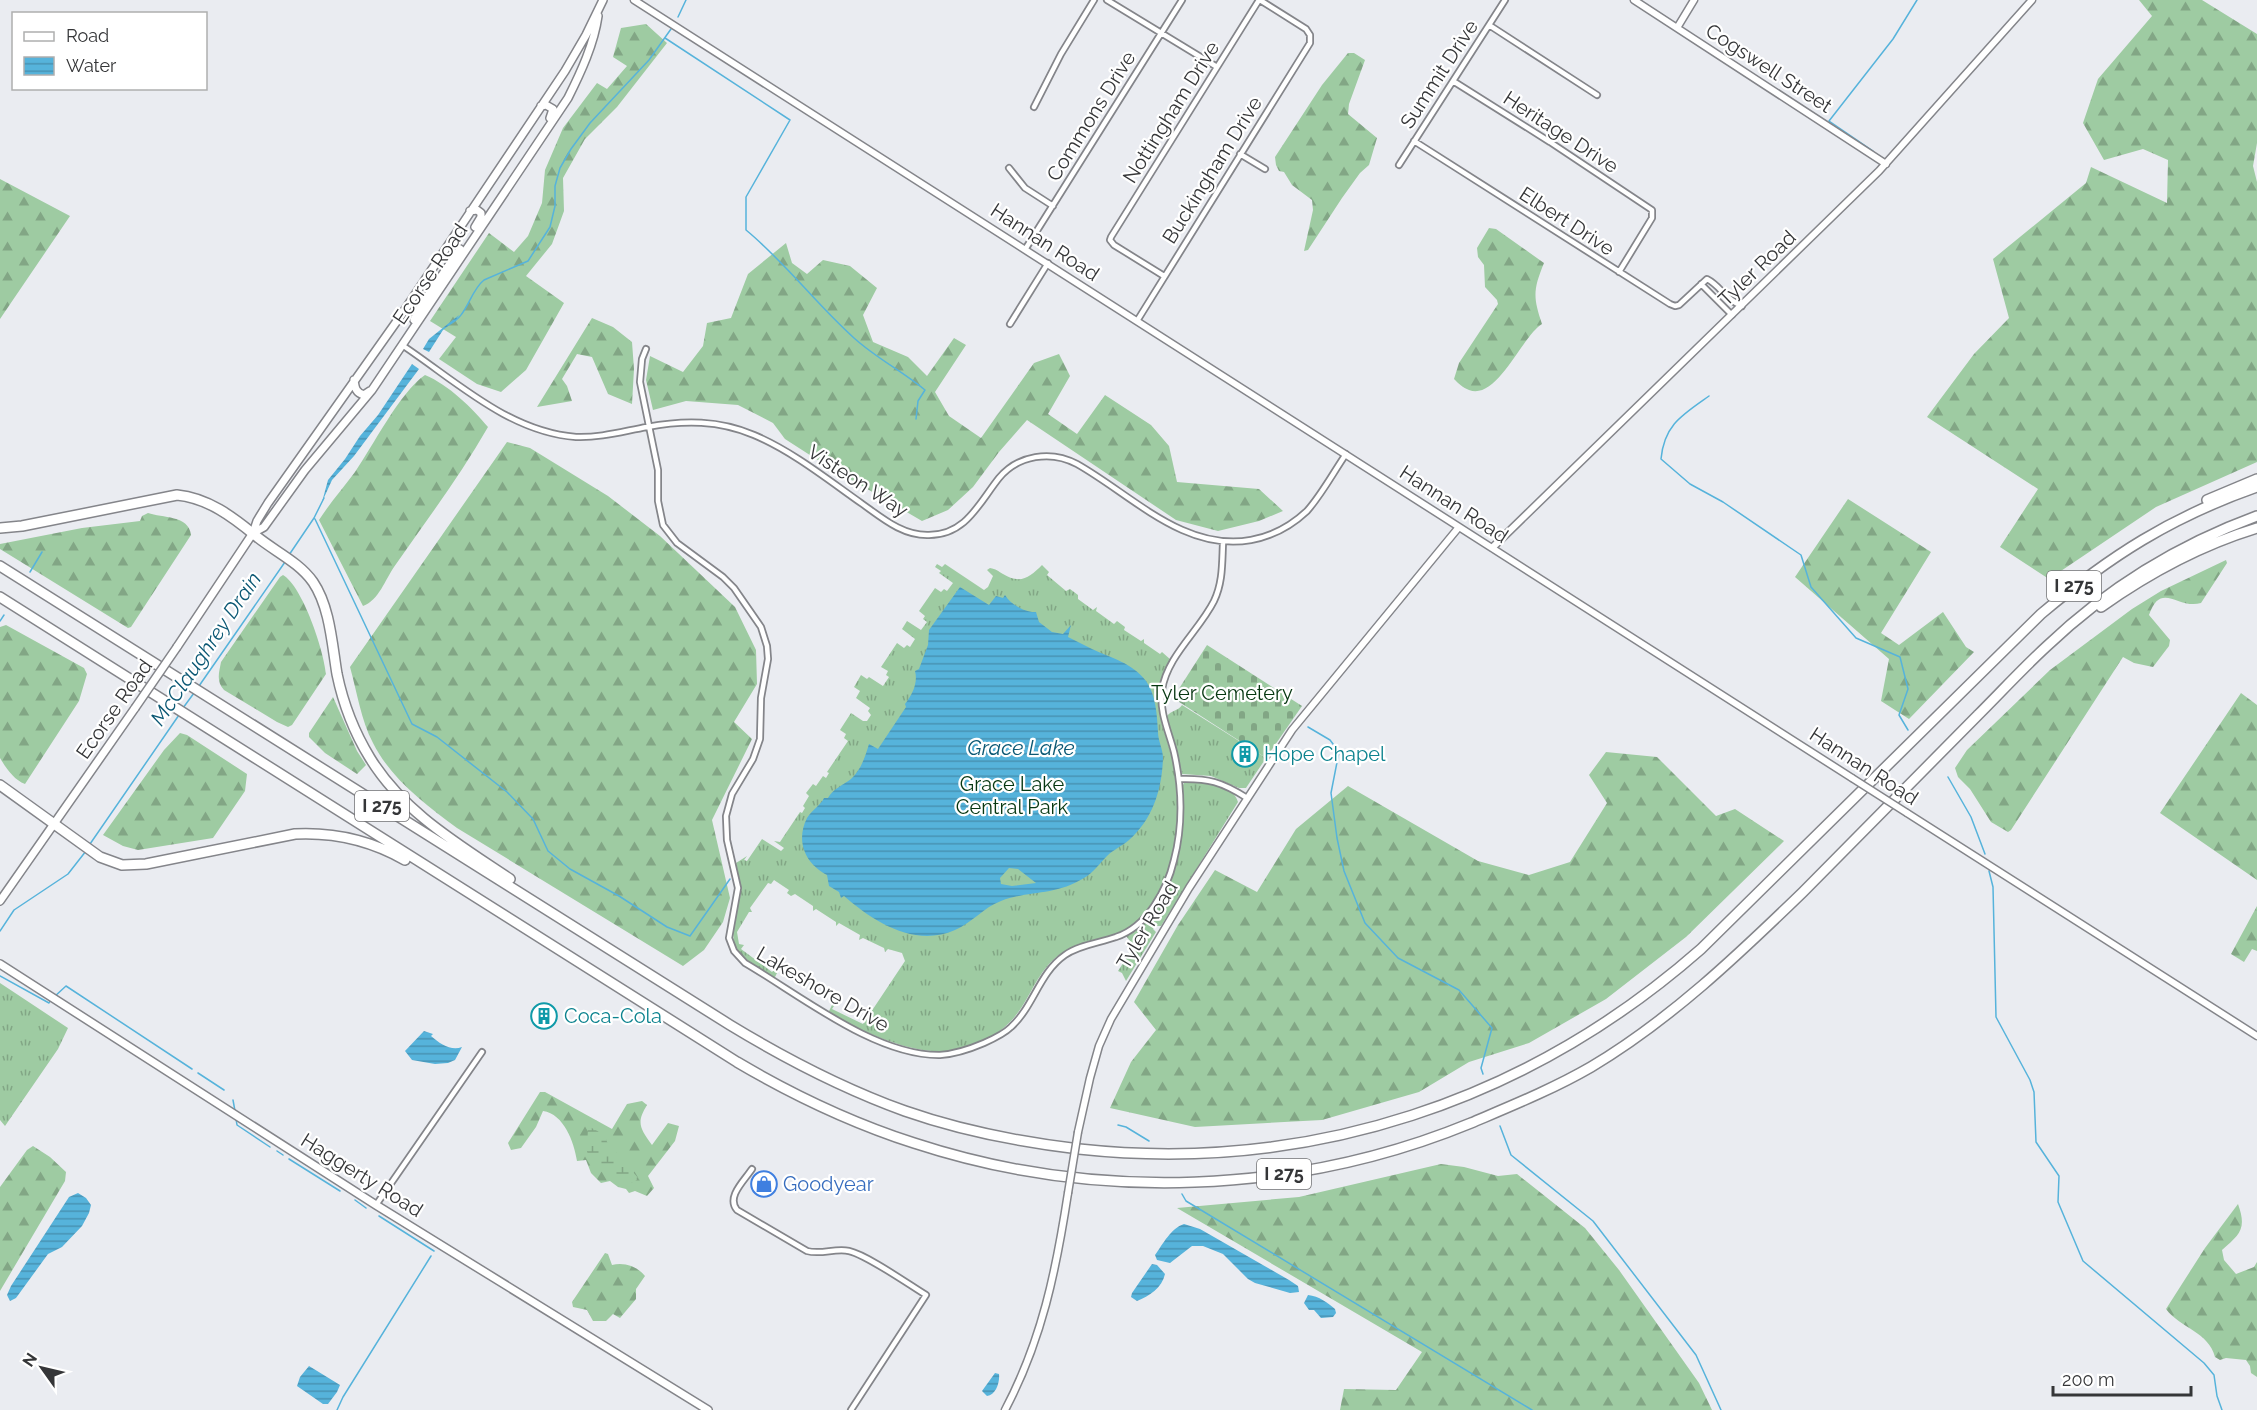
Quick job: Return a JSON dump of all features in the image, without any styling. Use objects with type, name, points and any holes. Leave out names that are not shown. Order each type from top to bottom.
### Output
[{"type":"highway","points":[[2152,533],[2191,507],[2257,479]]},
{"type":"highway","name":"I 275","points":[[0,566],[730,1025],[836,1083],[889,1105],[972,1131],[1037,1144],[1128,1154],[1178,1155],[1283,1146],[1363,1130],[1437,1108],[1528,1068],[1596,1030],[1658,985],[1701,949],[2041,614],[2085,577],[2152,533],[2202,508],[2257,487]]},
{"type":"highway","points":[[0,528],[22,526],[177,495],[193,497],[208,503],[253,534],[306,573],[317,588],[347,709],[362,743],[381,774],[400,798],[425,820],[561,918]]},
{"type":"highway","name":"I 275","points":[[0,597],[760,1076],[846,1118],[920,1145],[1005,1167],[1116,1181],[1205,1182],[1315,1170],[1391,1152],[1444,1135],[1544,1091],[1591,1067],[1633,1039],[1699,988],[1755,938],[2068,627],[2124,582],[2160,560],[2194,542],[2257,516]]},
{"type":"highway","points":[[2068,627],[2163,567],[2211,545],[2257,528]]},
{"type":"highway","points":[[0,785],[100,857],[116,863],[136,865],[295,834],[352,837],[387,849],[494,909]]},
{"type":"main road","name":"Ecorse Road","points":[[253,534],[264,526],[305,470],[372,390],[568,98],[578,79],[593,38],[603,0]]},
{"type":"main road","name":"Ecorse Road","points":[[0,901],[177,647],[253,534],[257,521],[268,503],[565,71],[599,11]]},
{"type":"main road","points":[[529,156],[530,148],[554,112],[548,106],[541,106]]},
{"type":"main road","points":[[412,328],[420,307],[481,217],[479,211],[470,211]]},
{"type":"main road","points":[[354,380],[359,393],[364,395],[372,390]]},
{"type":"main road","name":"Haggerty Road","points":[[0,964],[376,1205],[708,1410]]},
{"type":"street","name":"Hannan Road","points":[[634,0],[1026,248],[2257,1036]]},
{"type":"street","points":[[1034,107],[1061,54],[1094,0]]},
{"type":"street","points":[[1107,0],[1217,67]]},
{"type":"street","name":"Commons Drive","points":[[1026,248],[1182,0]]},
{"type":"street","name":"Buckingham Drive","points":[[1137,321],[1308,46],[1310,35],[1306,29],[1259,0]]},
{"type":"street","name":"Nottingham Drive","points":[[1164,276],[1114,245],[1110,240],[1112,234],[1259,0]]},
{"type":"street","name":"Summit Drive","points":[[1399,165],[1505,0]]},
{"type":"street","name":"Cogswell Street","points":[[1634,0],[1886,164]]},
{"type":"street","points":[[1677,28],[1695,0]]},
{"type":"street","name":"Tyler Road","points":[[1492,548],[1886,164],[2032,0]]},
{"type":"street","points":[[1489,25],[1597,94]]},
{"type":"street","name":"Heritage Drive","points":[[1453,81],[1652,210],[1652,219],[1619,272]]},
{"type":"street","name":"Elbert Drive","points":[[1414,141],[1675,306],[1703,282]]},
{"type":"street","points":[[1240,154],[1265,169]]},
{"type":"street","points":[[1009,168],[1024,188],[1053,206]]},
{"type":"street","points":[[1010,324],[1048,263]]},
{"type":"street","points":[[1703,282],[1711,281],[1730,301],[1742,306]]},
{"type":"street","points":[[1703,282],[1732,315]]},
{"type":"street","name":"Visteon Way","points":[[402,345],[505,415],[534,428],[560,435],[588,437],[694,421],[727,426],[754,435],[782,450],[892,524],[913,534],[933,535],[959,526],[975,513],[1007,470],[1023,461],[1048,456],[1077,464],[1184,532],[1202,539],[1223,543],[1261,538],[1273,535],[1292,524],[1315,501],[1346,454]]},
{"type":"street","name":"Lakeshore Drive","points":[[646,349],[641,365],[640,382],[659,474],[658,508],[666,530],[681,548],[723,577],[734,588],[761,627],[766,642],[768,660],[761,694],[760,739],[753,759],[733,791],[726,816],[726,829],[738,892],[729,930],[730,942],[736,955],[745,963],[862,1034],[916,1053],[941,1055],[968,1050],[994,1038],[1011,1027],[1048,970],[1062,956],[1077,948],[1125,933],[1139,923],[1152,908],[1167,882],[1175,855],[1178,831],[1179,779],[1162,711],[1162,688],[1171,666],[1215,599],[1221,579],[1223,543]]},
{"type":"street","name":"Tyler Road","points":[[1005,1410],[1026,1365],[1047,1305],[1090,1078],[1099,1046],[1111,1019],[1161,932],[1285,739],[1308,708],[1459,527]]},
{"type":"street","points":[[1179,779],[1212,780],[1247,798]]},
{"type":"street","points":[[376,1205],[482,1052]]},
{"type":"street","points":[[752,1169],[733,1197],[733,1204],[737,1210],[807,1251],[814,1253],[842,1250],[856,1254],[926,1295],[851,1410]]},
{"type":"green space","points":[[2139,0],[2202,0],[2257,34],[2257,143],[2253,166],[2257,182],[2257,462],[2156,507],[2049,579],[2000,547],[2038,489],[1927,417],[1974,354],[2009,318],[1993,259],[2086,183],[2091,167],[2167,203],[2168,160],[2143,149],[2104,160],[2083,123],[2098,79],[2152,16]]},
{"type":"green space","points":[[646,24],[667,43],[617,107],[585,139],[563,178],[564,211],[552,244],[526,276],[564,303],[526,370],[501,392],[477,384],[439,359],[456,337],[430,321],[489,233],[514,252],[528,236],[542,203],[545,170],[563,128],[597,83],[607,89],[627,66],[613,57],[621,28]]},
{"type":"green space","points":[[1348,53],[1354,53],[1365,60],[1349,104],[1348,114],[1377,138],[1369,165],[1360,173],[1342,198],[1308,250],[1304,251],[1313,210],[1312,200],[1292,185],[1284,172],[1279,171],[1275,157],[1322,85]]},
{"type":"green space","points":[[0,179],[70,216],[0,319]]},
{"type":"green space","points":[[1489,228],[1496,229],[1544,263],[1536,294],[1542,324],[1534,331],[1499,377],[1479,391],[1469,390],[1454,379],[1459,363],[1498,304],[1485,287],[1484,265],[1478,257],[1477,248]]},
{"type":"green space","points":[[786,243],[792,263],[807,274],[823,260],[850,266],[877,288],[863,315],[873,342],[908,357],[927,376],[954,338],[966,345],[935,392],[949,416],[981,438],[1034,363],[1059,354],[1070,376],[1048,414],[1077,434],[1105,395],[1151,425],[1169,446],[1177,482],[1259,489],[1283,511],[1259,521],[1218,531],[1176,520],[1027,420],[973,487],[948,510],[922,521],[816,459],[785,439],[773,423],[738,405],[686,401],[653,410],[646,380],[650,356],[683,372],[703,346],[707,323],[731,318],[748,274]]},
{"type":"green space","points":[[592,318],[613,327],[632,342],[634,369],[632,404],[608,394],[592,357],[577,354],[562,379],[572,401],[537,407]]},
{"type":"green space","points":[[425,375],[460,398],[488,427],[377,594],[363,606],[319,520],[355,472],[397,406]]},
{"type":"green space","points":[[507,442],[530,448],[608,496],[660,536],[735,607],[756,650],[757,684],[734,722],[752,739],[712,820],[730,898],[723,922],[704,950],[683,966],[445,819],[410,790],[389,768],[380,756],[365,725],[350,667]]},
{"type":"green space","points":[[1848,499],[1931,552],[1881,633],[1899,645],[1943,612],[1966,647],[1974,652],[1909,719],[1881,701],[1889,659],[1795,577]]},
{"type":"green space","points":[[148,513],[180,521],[189,529],[191,535],[131,627],[128,628],[0,549],[0,544],[82,528],[140,521],[142,516]]},
{"type":"green space","points":[[2226,560],[2227,563],[2201,603],[2185,603],[2171,598],[2159,599],[2149,615],[2170,640],[2169,646],[2153,667],[2134,663],[2123,657],[2011,830],[2008,832],[1991,822],[1970,789],[1958,777],[1955,768],[1967,750],[2050,670],[2132,609],[2161,591]]},
{"type":"green space","name":"Grace Lake","points":[[937,564],[942,567],[945,564],[984,590],[993,576],[987,570],[990,568],[1009,577],[1020,579],[1029,576],[1042,565],[1049,572],[1047,575],[1066,591],[1070,589],[1078,595],[1078,599],[1093,610],[1097,607],[1096,611],[1114,624],[1117,621],[1125,627],[1124,630],[1141,641],[1144,639],[1144,643],[1160,654],[1162,652],[1171,660],[1163,676],[1158,703],[1171,752],[1177,792],[1175,844],[1169,868],[1161,889],[1142,917],[1124,931],[1078,945],[1059,955],[1044,970],[1018,1013],[994,1035],[976,1045],[958,1050],[940,1051],[921,1050],[883,1039],[845,1022],[829,1011],[832,1005],[834,1006],[832,1009],[863,1024],[905,961],[902,953],[888,949],[885,952],[884,948],[863,938],[859,940],[860,935],[839,923],[836,926],[836,922],[816,909],[813,911],[813,906],[795,894],[791,896],[787,893],[789,890],[774,880],[771,884],[768,883],[750,908],[752,912],[749,912],[737,932],[739,944],[744,945],[741,949],[772,972],[775,969],[778,971],[775,977],[772,978],[740,956],[734,947],[733,930],[741,892],[736,863],[747,856],[744,860],[747,861],[762,839],[781,851],[784,848],[774,841],[780,842],[800,812],[802,813],[809,796],[806,793],[813,784],[816,786],[823,776],[826,778],[829,773],[827,772],[848,741],[844,738],[846,734],[840,730],[851,713],[863,721],[867,721],[871,715],[868,711],[870,708],[856,698],[860,691],[854,687],[861,675],[883,686],[889,677],[886,675],[888,671],[881,667],[897,643],[904,648],[907,645],[910,647],[915,639],[902,629],[907,621],[921,630],[927,622],[923,619],[925,616],[919,611],[935,588],[941,592],[944,589],[947,591],[953,583],[939,573],[941,571],[935,567]]},
{"type":"green space","points":[[283,575],[291,582],[305,606],[317,636],[326,674],[292,725],[288,727],[224,690],[219,677],[221,662]]},
{"type":"green space","points":[[6,625],[84,668],[87,674],[79,701],[25,784],[14,777],[0,758],[0,627]]},
{"type":"green space","name":"Tyler Cemetery","points":[[1207,645],[1302,706],[1266,758],[1173,698]]},
{"type":"green space","points":[[2241,693],[2257,705],[2257,880],[2160,813]]},
{"type":"green space","points":[[333,697],[357,751],[366,765],[357,774],[325,753],[309,737],[309,733]]},
{"type":"green space","points":[[1182,705],[1266,758],[1246,788],[1239,788],[1211,776],[1182,774],[1167,716]]},
{"type":"green space","points":[[180,733],[187,735],[247,774],[245,791],[213,838],[138,850],[123,846],[103,835],[164,750]]},
{"type":"green space","points":[[1606,752],[1657,757],[1716,816],[1735,809],[1784,841],[1686,937],[1606,999],[1529,1043],[1469,1062],[1419,1092],[1322,1120],[1195,1127],[1110,1108],[1131,1062],[1156,1030],[1134,1002],[1178,925],[1215,870],[1257,892],[1296,829],[1348,786],[1478,861],[1529,875],[1570,862],[1607,803],[1589,775]]},
{"type":"green space","points":[[1190,781],[1225,787],[1231,791],[1238,802],[1161,926],[1153,929],[1156,932],[1126,981],[1122,973],[1118,971],[1134,946],[1126,936],[1138,928],[1157,907],[1171,881],[1181,839],[1182,787],[1184,783]]},
{"type":"green space","points":[[2257,906],[2257,951],[2252,949],[2244,962],[2231,954]]},
{"type":"green space","points":[[0,983],[68,1028],[58,1049],[5,1126],[0,1120]]},
{"type":"green space","points":[[540,1092],[545,1092],[612,1129],[627,1104],[642,1101],[647,1105],[641,1116],[641,1125],[652,1145],[668,1123],[679,1126],[675,1141],[648,1176],[654,1188],[647,1196],[635,1191],[629,1193],[610,1181],[601,1183],[591,1173],[586,1160],[577,1161],[567,1130],[557,1117],[550,1113],[543,1111],[536,1127],[521,1148],[511,1150],[508,1143]]},
{"type":"green space","points":[[588,1126],[605,1135],[607,1142],[639,1179],[629,1184],[610,1173],[602,1172],[587,1152]]},
{"type":"green space","points":[[33,1146],[50,1157],[66,1172],[65,1181],[0,1291],[0,1187],[27,1150]]},
{"type":"green space","points":[[1441,1164],[1464,1167],[1498,1176],[1517,1174],[1585,1228],[1619,1270],[1699,1383],[1712,1410],[1340,1410],[1344,1389],[1396,1390],[1422,1352],[1177,1208],[1299,1197]]},
{"type":"green space","points":[[2238,1204],[2242,1225],[2233,1240],[2222,1250],[2224,1260],[2236,1274],[2254,1267],[2257,1262],[2257,1377],[2251,1373],[2246,1360],[2226,1358],[2220,1360],[2215,1357],[2212,1349],[2201,1336],[2166,1309],[2205,1248]]},
{"type":"green space","points":[[605,1253],[608,1254],[612,1265],[630,1266],[645,1276],[636,1289],[636,1299],[620,1318],[613,1314],[606,1321],[593,1321],[587,1310],[573,1307],[572,1302]]},
{"type":"water","points":[[459,315],[443,330],[429,352],[423,349],[429,339]]},
{"type":"water","points":[[412,364],[419,369],[354,456],[332,480],[322,502],[328,480],[378,415]]},
{"type":"water","name":"Grace Lake","points":[[960,587],[989,605],[996,596],[1003,598],[1005,595],[1019,608],[1036,612],[1039,622],[1052,632],[1063,634],[1071,625],[1068,637],[1128,665],[1146,681],[1154,699],[1163,758],[1161,781],[1155,803],[1144,823],[1129,840],[1109,854],[1088,876],[1063,888],[1001,901],[955,930],[940,935],[925,936],[896,930],[868,915],[844,896],[841,898],[839,892],[829,886],[827,875],[813,865],[808,858],[802,835],[809,815],[824,798],[828,798],[857,772],[869,744],[878,749],[906,707],[905,704],[915,684],[915,671],[919,669],[928,645],[929,630]],"holes":[[[1009,868],[1018,869],[1036,883],[1012,886],[1001,884],[1000,878]]]},
{"type":"water","points":[[424,1031],[433,1034],[431,1036],[446,1046],[462,1047],[455,1060],[435,1064],[412,1060],[405,1051]]},
{"type":"water","points":[[78,1193],[91,1205],[82,1226],[62,1247],[48,1254],[16,1298],[10,1301],[7,1295],[11,1286],[69,1197]]},
{"type":"water","points":[[1184,1224],[1200,1229],[1289,1280],[1298,1286],[1299,1292],[1290,1293],[1255,1283],[1223,1254],[1203,1246],[1192,1246],[1170,1263],[1157,1260],[1155,1255],[1168,1237]]},
{"type":"water","points":[[1152,1264],[1157,1265],[1165,1274],[1163,1279],[1154,1291],[1137,1301],[1131,1297],[1132,1293]]},
{"type":"water","points":[[1308,1295],[1320,1298],[1335,1309],[1336,1313],[1333,1317],[1321,1318],[1314,1310],[1309,1310],[1304,1303]]},
{"type":"water","points":[[309,1366],[340,1385],[328,1404],[323,1404],[297,1386],[300,1377]]},
{"type":"water","points":[[995,1373],[999,1374],[998,1384],[995,1391],[987,1396],[982,1391]]},
{"type":"waterway","name":"McClaughrey Drain","points":[[678,17],[686,0]]},
{"type":"waterway","points":[[1873,151],[1829,121],[1893,39],[1917,0]]},
{"type":"waterway","name":"McClaughrey Drain","points":[[448,325],[460,316],[484,280],[528,261],[550,227],[555,206],[555,186],[560,168],[571,149],[590,123],[649,60],[671,29]]},
{"type":"waterway","points":[[665,38],[790,120],[746,197],[746,230],[854,338],[925,390],[918,401],[916,419]]},
{"type":"waterway","points":[[1709,396],[1683,415],[1670,429],[1661,459],[1690,484],[1723,502],[1801,555],[1811,587],[1856,638],[1900,657],[1908,689],[1899,715],[1908,730]]},
{"type":"waterway","name":"McClaughrey Drain","points":[[289,555],[314,518],[324,498]]},
{"type":"waterway","points":[[315,519],[412,724],[437,737],[507,792],[533,819],[548,851],[570,869],[619,896],[667,927],[690,936],[730,879]]},
{"type":"waterway","points":[[30,572],[42,552]]},
{"type":"waterway","name":"McClaughrey Drain","points":[[199,686],[285,562]]},
{"type":"waterway","points":[[0,621],[4,615]]},
{"type":"waterway","name":"McClaughrey Drain","points":[[183,708],[194,693]]},
{"type":"waterway","name":"McClaughrey Drain","points":[[90,844],[179,715]]},
{"type":"waterway","points":[[1308,727],[1330,740],[1339,752],[1331,793],[1337,838],[1344,871],[1365,923],[1398,958],[1459,990],[1492,1028],[1481,1068],[1483,1074]]},
{"type":"waterway","points":[[1948,777],[1971,817],[1985,854]]},
{"type":"waterway","name":"McClaughrey Drain","points":[[0,931],[14,910],[68,874],[86,851]]},
{"type":"waterway","points":[[1989,871],[1993,887],[1996,1017],[2030,1080],[2034,1092],[2036,1142],[2059,1176],[2058,1202],[2083,1261],[2204,1363],[2214,1375],[2222,1410]]},
{"type":"waterway","points":[[0,976],[49,1003],[50,1001]]},
{"type":"waterway","points":[[54,997],[66,986],[192,1069]]},
{"type":"waterway","points":[[198,1073],[224,1090]]},
{"type":"waterway","points":[[233,1100],[235,1111]]},
{"type":"waterway","points":[[236,1119],[237,1125],[270,1147]]},
{"type":"waterway","points":[[1118,1125],[1126,1127],[1149,1141]]},
{"type":"waterway","points":[[1500,1126],[1511,1155],[1593,1221],[1696,1355],[1721,1410]]},
{"type":"waterway","points":[[277,1151],[283,1155]]},
{"type":"waterway","points":[[289,1159],[340,1191]]},
{"type":"waterway","points":[[1182,1194],[1186,1201],[1532,1410]]},
{"type":"waterway","points":[[355,1200],[366,1208]]},
{"type":"waterway","points":[[379,1216],[434,1251]]},
{"type":"waterway","points":[[337,1410],[431,1256]]},
{"type":"place","name":"Hope Chapel","points":[[1245,754]]},
{"type":"place","name":"Coca-Cola","points":[[544,1016]]},
{"type":"place","name":"Goodyear","points":[[764,1184]]},
{"type":"park label","name":"Grace Lake Central Park","points":[[1012,796]]}]
